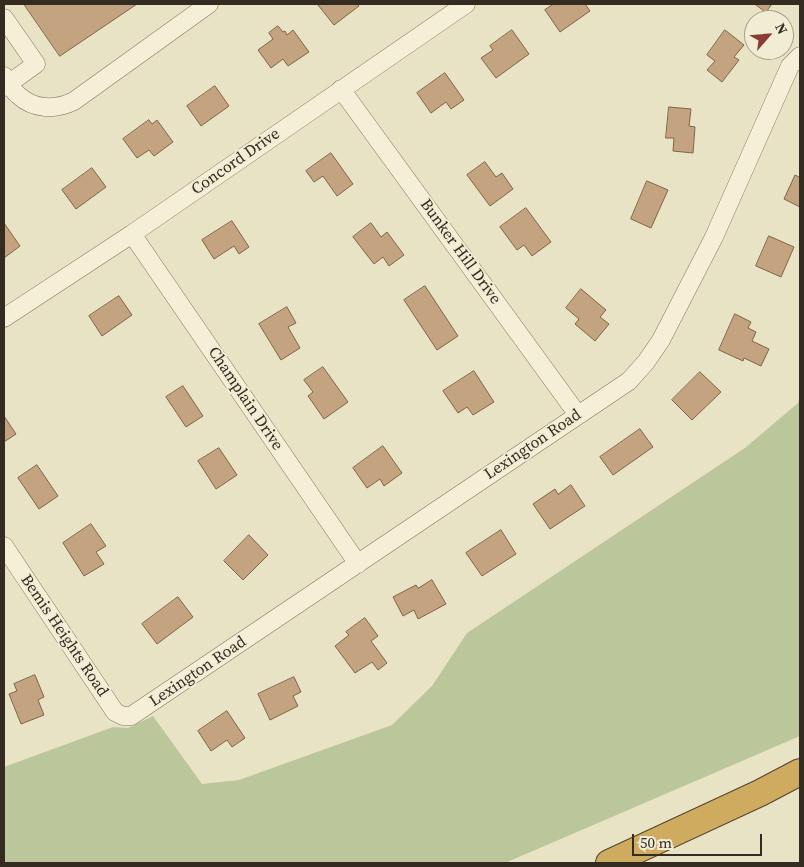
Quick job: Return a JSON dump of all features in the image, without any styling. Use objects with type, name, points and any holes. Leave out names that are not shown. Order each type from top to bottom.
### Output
[{"type":"highway","points":[[609,863],[760,793],[800,772]]},
{"type":"street","points":[[4,18],[36,64],[5,82],[27,102],[37,106],[56,108],[74,101],[209,4]]},
{"type":"street","name":"Concord Drive","points":[[4,318],[132,234],[466,4]]},
{"type":"street","name":"Lexington Road","points":[[131,716],[629,381],[662,340],[714,237],[790,66],[800,56]]},
{"type":"street","name":"Bunker Hill Drive","points":[[341,89],[578,414]]},
{"type":"street","name":"Champlain Drive","points":[[132,234],[358,564]]},
{"type":"street","name":"Bemis Heights Road","points":[[4,546],[115,712],[123,716],[131,716]]},
{"type":"green space","points":[[800,396],[800,736],[505,863],[4,863],[4,767],[113,727],[128,728],[153,716],[202,784],[239,780],[392,725],[432,686],[467,633],[745,448],[798,403]]},
{"type":"building","points":[[24,4],[137,4],[60,56]]},
{"type":"building","points":[[357,4],[359,6],[334,25],[318,5]]},
{"type":"building","points":[[554,4],[585,4],[590,11],[560,32],[545,10]]},
{"type":"building","points":[[755,4],[772,4],[768,10],[763,10]]},
{"type":"building","points":[[278,26],[287,35],[293,30],[309,52],[288,66],[283,59],[271,68],[258,50],[273,39],[269,33]]},
{"type":"building","points":[[512,30],[529,54],[496,78],[481,58],[493,50],[490,46]]},
{"type":"building","points":[[725,30],[744,45],[734,57],[739,60],[722,82],[707,70],[715,61],[707,55]]},
{"type":"building","points":[[445,73],[464,100],[451,109],[446,102],[431,113],[417,93]]},
{"type":"building","points":[[215,86],[229,106],[201,126],[187,106]]},
{"type":"building","points":[[669,107],[691,109],[689,126],[695,127],[693,153],[673,151],[674,138],[666,138]]},
{"type":"building","points":[[149,120],[152,124],[157,120],[173,142],[154,156],[149,150],[137,158],[123,139]]},
{"type":"building","points":[[331,153],[353,184],[337,196],[323,176],[314,182],[306,171]]},
{"type":"building","points":[[485,162],[496,177],[502,173],[513,189],[490,206],[467,175]]},
{"type":"building","points":[[92,168],[106,187],[76,209],[62,190]]},
{"type":"building","points":[[800,174],[800,207],[784,199],[795,175],[799,177]]},
{"type":"building","points":[[647,181],[668,190],[651,228],[631,219]]},
{"type":"building","points":[[526,208],[551,242],[532,256],[524,245],[517,250],[500,227]]},
{"type":"building","points":[[232,221],[249,247],[239,254],[234,246],[214,259],[202,240]]},
{"type":"building","points":[[4,223],[20,246],[4,258]]},
{"type":"building","points":[[371,223],[381,237],[387,232],[404,255],[389,266],[383,257],[374,264],[353,237]]},
{"type":"building","points":[[769,236],[794,247],[781,277],[756,266]]},
{"type":"building","points":[[425,286],[458,336],[437,350],[404,300]]},
{"type":"building","points":[[581,289],[606,310],[600,317],[609,324],[595,341],[575,324],[579,319],[566,308]]},
{"type":"building","points":[[119,296],[132,315],[102,336],[89,316]]},
{"type":"building","points":[[287,307],[296,323],[288,327],[300,348],[281,360],[259,324]]},
{"type":"building","points":[[735,314],[751,322],[748,328],[756,332],[752,341],[769,349],[761,366],[744,358],[743,361],[719,350]]},
{"type":"building","points":[[323,367],[348,402],[324,419],[308,396],[313,392],[304,380]]},
{"type":"building","points":[[474,371],[494,402],[473,415],[467,407],[458,413],[443,391]]},
{"type":"building","points":[[700,372],[721,392],[692,420],[672,400]]},
{"type":"building","points":[[183,386],[203,416],[186,427],[166,397]]},
{"type":"building","points":[[4,416],[16,434],[4,442]]},
{"type":"building","points":[[640,429],[653,447],[613,475],[600,457]]},
{"type":"building","points":[[383,446],[402,473],[384,486],[380,479],[367,488],[353,468]]},
{"type":"building","points":[[219,448],[237,475],[216,489],[198,461]]},
{"type":"building","points":[[37,465],[58,496],[39,509],[18,478]]},
{"type":"building","points":[[571,485],[585,506],[550,529],[533,504],[555,489],[558,494]]},
{"type":"building","points":[[91,524],[106,546],[96,552],[104,564],[84,576],[63,543]]},
{"type":"building","points":[[501,530],[516,554],[482,576],[466,553]]},
{"type":"building","points":[[249,535],[268,555],[243,580],[224,561]]},
{"type":"building","points":[[432,580],[446,604],[418,619],[414,610],[403,616],[393,597],[416,585],[418,588]]},
{"type":"building","points":[[178,597],[193,617],[157,644],[142,624]]},
{"type":"building","points":[[365,618],[378,636],[371,641],[387,663],[378,670],[372,662],[355,673],[335,646],[349,635],[346,632]]},
{"type":"building","points":[[35,675],[44,697],[38,700],[44,715],[21,724],[9,694],[17,691],[14,684]]},
{"type":"building","points":[[294,677],[301,692],[293,696],[298,706],[270,720],[258,694]]},
{"type":"building","points":[[227,711],[245,738],[232,747],[227,740],[211,751],[198,731]]}]
